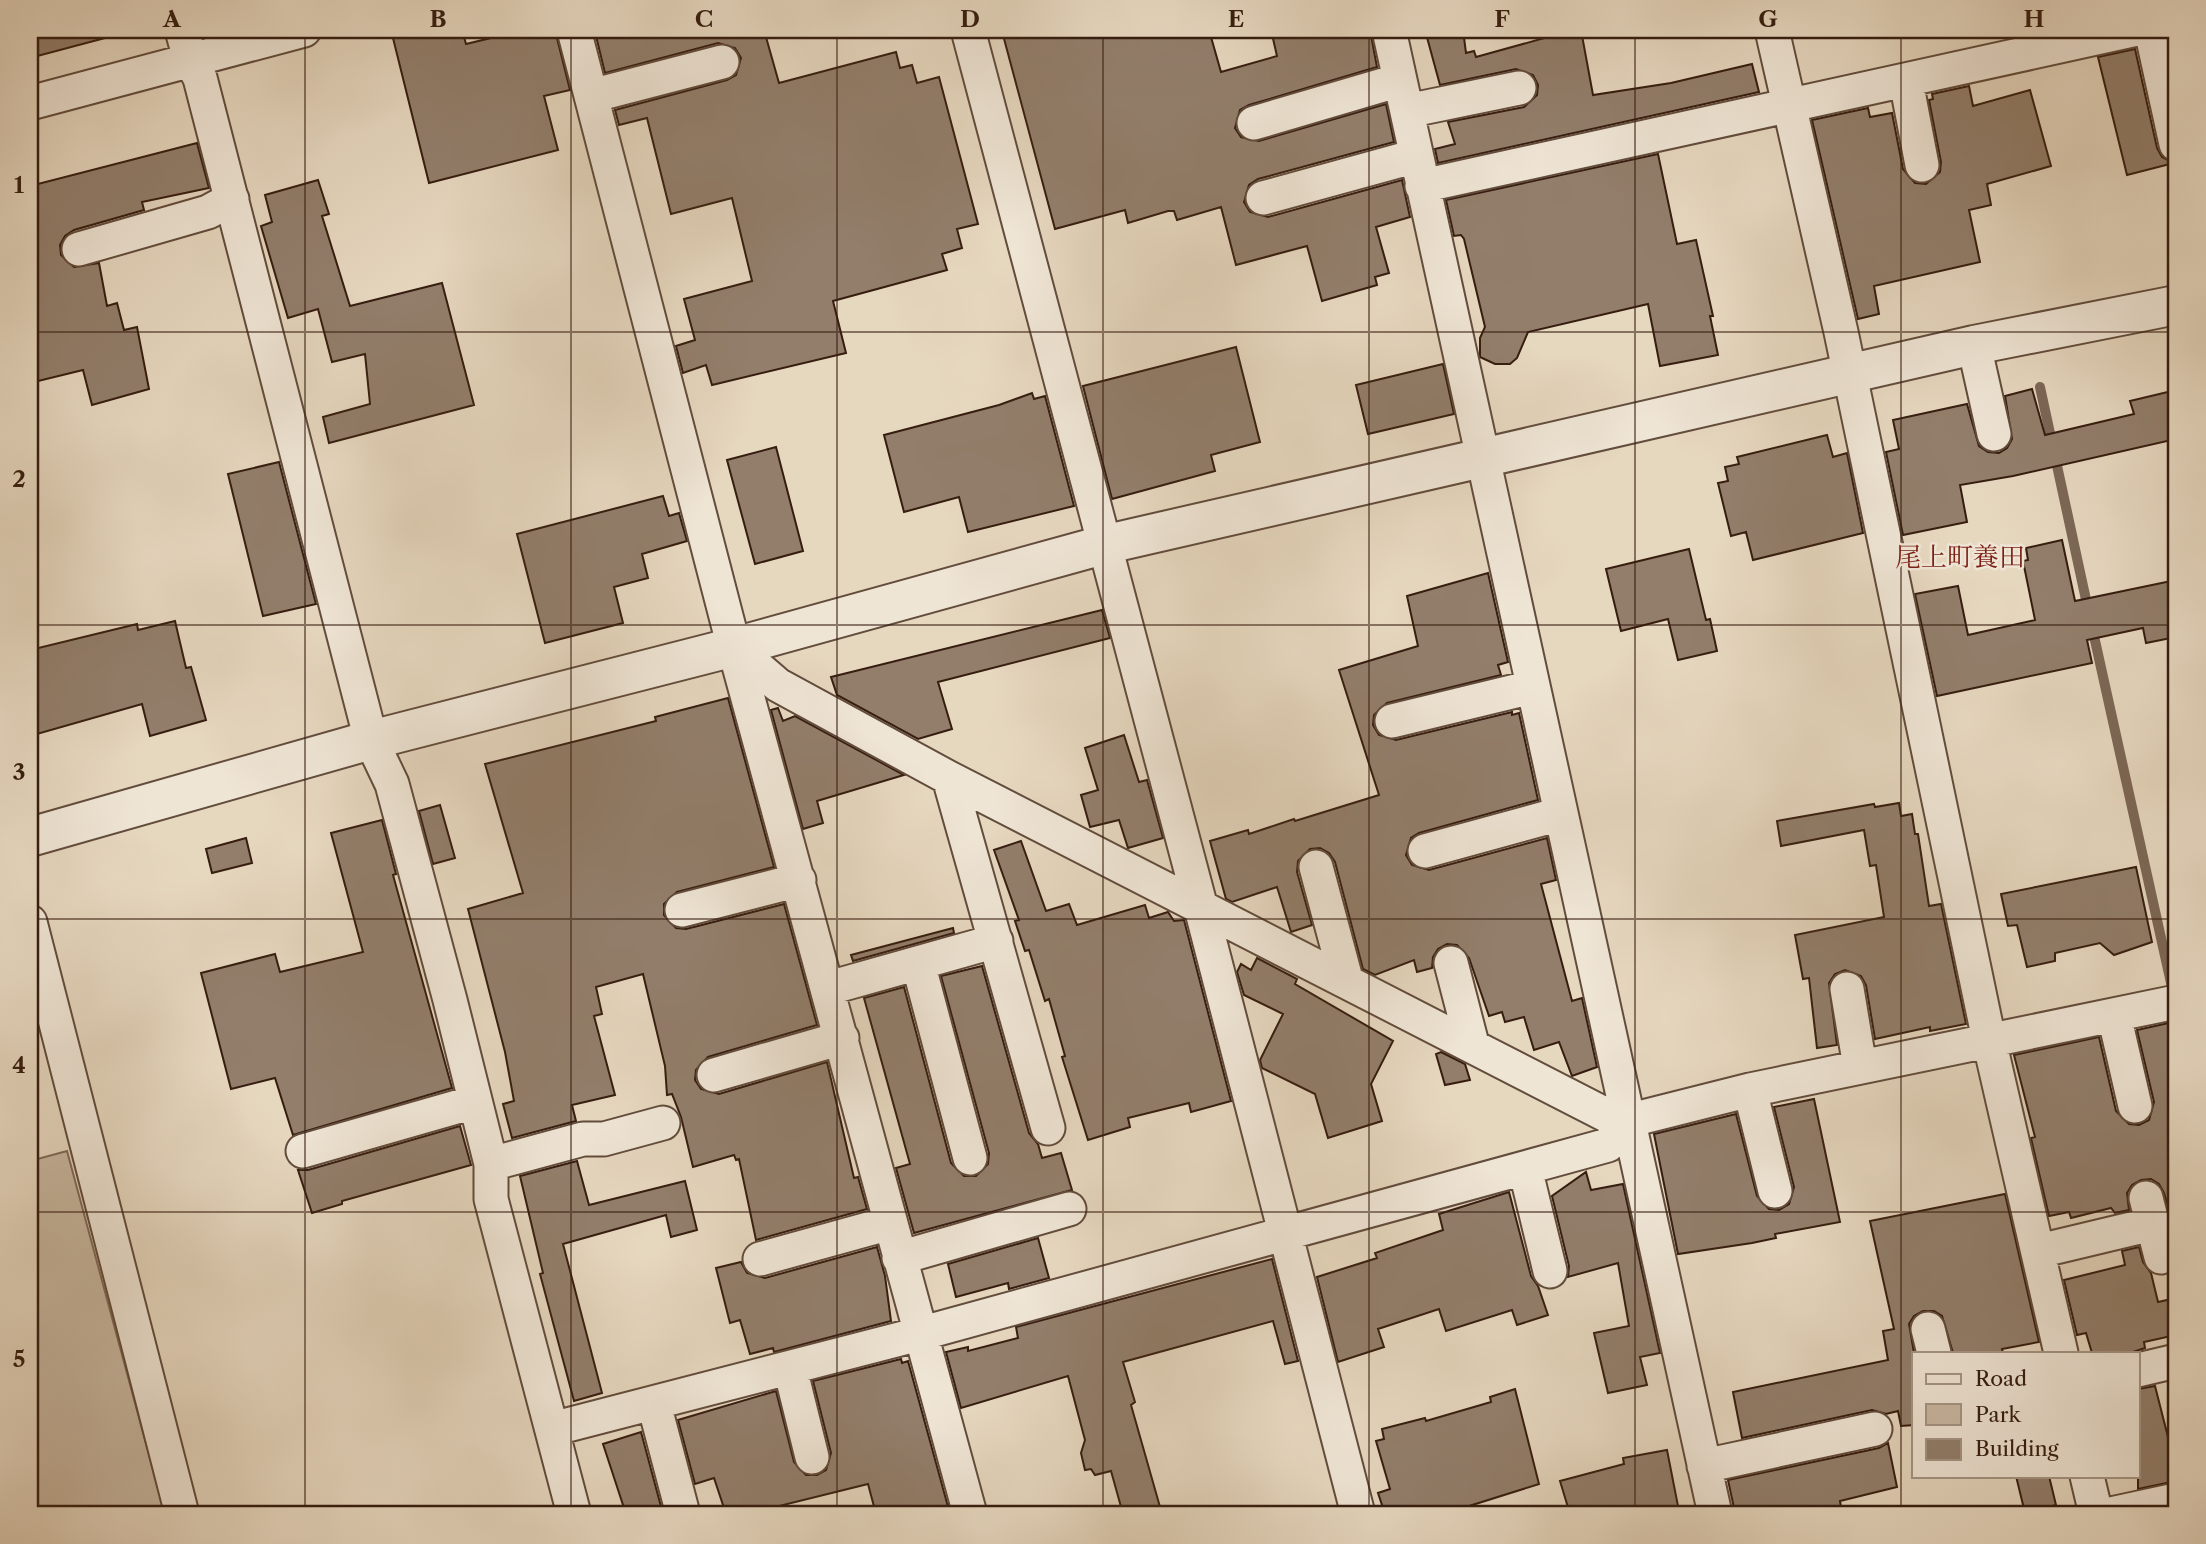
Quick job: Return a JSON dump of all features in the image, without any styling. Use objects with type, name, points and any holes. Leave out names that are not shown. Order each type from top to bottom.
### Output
[{"type":"street","points":[[30,103],[186,44],[304,30]]},
{"type":"street","points":[[574,30],[734,646],[829,988],[899,1258],[923,1333],[970,1514]]},
{"type":"street","points":[[968,30],[1200,904],[1358,1514]]},
{"type":"street","points":[[1389,30],[1715,1514]]},
{"type":"street","points":[[1772,30],[1849,375],[1989,1040],[2061,1352]]},
{"type":"street","points":[[1263,198],[1787,105],[1906,81],[2024,42],[2133,30]]},
{"type":"street","points":[[2151,30],[2176,144]]},
{"type":"street","points":[[186,44],[200,78],[371,740],[392,784],[450,1000],[491,1164],[491,1199],[573,1514]]},
{"type":"street","points":[[591,96],[722,62]]},
{"type":"street","points":[[1906,81],[1922,164]]},
{"type":"street","points":[[1254,122],[1403,96],[1519,88]]},
{"type":"street","points":[[79,248],[208,212],[232,199]]},
{"type":"street","points":[[30,837],[371,740],[734,646],[1103,545],[1974,345],[2176,305]]},
{"type":"street","points":[[1974,345],[1994,435]]},
{"type":"street","points":[[734,646],[778,685],[949,778],[1200,904],[1612,1118],[1627,1121],[1750,1090],[2176,1002]]},
{"type":"street","points":[[1392,721],[1532,687]]},
{"type":"street","points":[[949,778],[1048,1128]]},
{"type":"street","points":[[1425,851],[1560,814]]},
{"type":"street","points":[[1316,867],[1346,979]]},
{"type":"street","points":[[682,910],[799,880]]},
{"type":"street","points":[[30,922],[183,1514]]},
{"type":"street","points":[[829,988],[996,941]]},
{"type":"street","points":[[918,963],[970,1158]]},
{"type":"street","points":[[1451,963],[1472,1044]]},
{"type":"street","points":[[1847,989],[1860,1068]]},
{"type":"street","points":[[2114,1014],[2135,1107]]},
{"type":"street","points":[[714,1075],[842,1038]]},
{"type":"street","points":[[1750,1090],[1775,1191]]},
{"type":"street","points":[[303,1151],[474,1102]]},
{"type":"street","points":[[552,1429],[923,1333],[1608,1145],[1627,1121]]},
{"type":"street","points":[[491,1164],[583,1139],[604,1139],[663,1123]]},
{"type":"street","points":[[1525,1168],[1550,1270]]},
{"type":"street","points":[[899,1258],[1069,1209]]},
{"type":"street","points":[[2039,1251],[2149,1211],[2161,1257]]},
{"type":"street","points":[[760,1259],[890,1223]]},
{"type":"street","points":[[2140,1370],[2176,1361]]},
{"type":"street","points":[[790,1368],[812,1457]]},
{"type":"street","points":[[654,1404],[683,1514]]},
{"type":"street","points":[[1704,1466],[1875,1429]]},
{"type":"street","points":[[2087,1478],[2096,1514]]},
{"type":"street","points":[[2111,1514],[2176,1500]]},
{"type":"green space","points":[[67,1151],[165,1514],[30,1514],[30,1161]]},
{"type":"building","points":[[30,30],[103,30],[105,38],[30,58]]},
{"type":"building","points":[[391,30],[462,30],[466,44],[524,30],[555,30],[570,90],[544,96],[558,150],[429,183]]},
{"type":"building","points":[[618,30],[764,30],[779,83],[896,52],[900,68],[912,65],[917,83],[939,77],[978,224],[957,229],[962,248],[942,254],[947,270],[833,301],[846,353],[712,385],[706,365],[683,373],[676,346],[695,340],[684,299],[752,281],[732,198],[671,214],[647,118],[619,125],[615,110],[727,80],[736,75],[741,58],[735,48],[718,43],[605,73],[596,36]]},
{"type":"building","points":[[1022,30],[1153,30],[1155,36],[1178,30],[1209,30],[1221,72],[1277,56],[1271,30],[1370,30],[1377,67],[1249,105],[1240,110],[1235,128],[1241,137],[1259,141],[1386,104],[1394,142],[1258,179],[1249,185],[1244,202],[1250,212],[1268,217],[1402,180],[1410,217],[1376,227],[1389,273],[1375,277],[1377,285],[1322,301],[1307,246],[1236,265],[1221,207],[1177,220],[1174,211],[1168,211],[1128,223],[1125,210],[1055,229],[1003,35]]},
{"type":"building","points":[[1425,30],[1463,30],[1466,53],[1474,51],[1476,57],[1548,37],[1548,33],[1581,30],[1593,95],[1671,83],[1752,64],[1759,92],[1438,163],[1435,149],[1455,144],[1448,122],[1524,107],[1537,95],[1538,85],[1533,75],[1516,69],[1440,85]]},
{"type":"building","points":[[2135,49],[2157,148],[2162,157],[2174,163],[2127,175],[2098,57]]},
{"type":"building","points":[[1969,86],[1973,106],[2030,90],[2051,166],[1987,184],[1991,205],[1969,210],[1980,262],[1874,286],[1879,314],[1858,319],[1812,120],[1868,108],[1870,117],[1892,113],[1903,169],[1915,183],[1926,184],[1940,172],[1941,162],[1929,100],[1933,99],[1932,94]]},
{"type":"building","points":[[197,143],[209,188],[142,202],[144,210],[74,230],[65,236],[60,245],[61,255],[74,267],[99,263],[107,306],[117,303],[124,330],[137,327],[149,389],[92,405],[83,370],[30,383],[30,186]]},
{"type":"building","points":[[1658,154],[1677,244],[1696,240],[1713,316],[1710,316],[1718,355],[1660,366],[1648,304],[1528,332],[1517,358],[1510,364],[1495,364],[1480,357],[1480,338],[1485,327],[1464,239],[1461,235],[1454,236],[1446,200]]},
{"type":"building","points":[[318,180],[329,214],[322,216],[350,306],[442,283],[474,405],[329,443],[323,417],[370,404],[365,354],[332,362],[318,309],[288,318],[261,226],[272,222],[265,195]]},
{"type":"building","points":[[1236,347],[1260,442],[1211,455],[1215,471],[1112,499],[1083,386]]},
{"type":"building","points":[[1443,364],[1454,414],[1368,434],[1356,385]]},
{"type":"building","points":[[2032,389],[2045,435],[2134,414],[2130,401],[2176,390],[2176,439],[2013,476],[1960,485],[1967,522],[1903,535],[1886,452],[1899,449],[1893,420],[1967,404],[1979,446],[1988,452],[1999,453],[2007,448],[2012,439],[2005,396]]},
{"type":"building","points":[[1032,393],[1034,399],[1045,396],[1074,506],[968,532],[959,497],[904,512],[884,435],[999,405]]},
{"type":"building","points":[[1827,435],[1833,457],[1847,453],[1863,533],[1753,560],[1746,532],[1731,536],[1718,483],[1728,481],[1725,467],[1739,464],[1737,457]]},
{"type":"building","points":[[776,447],[803,551],[755,564],[727,460]]},
{"type":"building","points":[[279,462],[316,604],[263,616],[228,474]]},
{"type":"building","points":[[663,496],[669,516],[679,513],[687,541],[642,554],[648,578],[614,587],[623,623],[545,643],[517,534]]},
{"type":"building","points":[[2062,540],[2075,601],[2176,580],[2176,637],[2146,643],[2143,628],[2087,640],[2092,663],[1937,696],[1915,594],[1958,586],[1968,635],[2035,620],[2023,561],[2028,560],[2026,548]]},
{"type":"building","points":[[1689,549],[1706,620],[1710,619],[1717,651],[1678,660],[1668,619],[1621,631],[1606,569]]},
{"type":"building","points":[[1488,573],[1508,662],[1498,665],[1501,675],[1387,703],[1374,715],[1373,725],[1379,735],[1396,740],[1512,712],[1512,715],[1519,713],[1538,800],[1419,833],[1411,838],[1406,855],[1412,865],[1429,870],[1547,838],[1556,880],[1541,884],[1572,1001],[1582,998],[1597,1067],[1572,1076],[1559,1042],[1534,1050],[1524,1017],[1505,1022],[1502,1012],[1489,1016],[1469,958],[1457,945],[1447,944],[1438,949],[1433,957],[1432,968],[1417,972],[1414,960],[1375,975],[1363,969],[1335,862],[1329,853],[1320,848],[1310,849],[1298,861],[1297,872],[1312,925],[1291,932],[1277,887],[1232,902],[1226,899],[1210,841],[1248,830],[1249,834],[1379,795],[1339,670],[1418,646],[1407,596]]},
{"type":"building","points":[[1102,610],[1110,638],[938,682],[952,729],[918,739],[837,695],[831,677]]},
{"type":"building","points":[[175,621],[186,668],[191,667],[206,720],[150,736],[142,704],[30,736],[30,650],[137,624],[138,630]]},
{"type":"building","points":[[728,698],[774,867],[677,892],[664,904],[664,915],[676,928],[686,929],[784,904],[817,1025],[708,1057],[696,1070],[695,1080],[701,1089],[719,1094],[827,1062],[854,1178],[858,1177],[867,1209],[756,1240],[739,1159],[736,1160],[734,1155],[693,1167],[681,1117],[672,1094],[667,1095],[665,1066],[643,974],[596,987],[602,1014],[594,1016],[615,1095],[572,1105],[576,1121],[512,1138],[503,1104],[514,1101],[505,1052],[468,909],[523,893],[485,764],[656,721],[655,717]]},
{"type":"building","points":[[778,708],[783,721],[795,716],[904,775],[817,801],[823,823],[803,829],[771,710]]},
{"type":"building","points":[[1124,735],[1139,782],[1147,780],[1163,838],[1128,848],[1119,820],[1090,827],[1081,795],[1098,790],[1085,748]]},
{"type":"building","points":[[1899,803],[1901,816],[1912,814],[1915,834],[1918,834],[1929,906],[1941,904],[1966,1024],[1930,1031],[1930,1027],[1875,1039],[1866,985],[1861,976],[1845,970],[1835,974],[1829,983],[1837,1045],[1817,1048],[1809,978],[1803,979],[1795,935],[1884,917],[1876,865],[1870,866],[1864,830],[1781,846],[1777,821],[1874,804],[1875,807]]},
{"type":"building","points":[[440,805],[455,858],[433,864],[419,811]]},
{"type":"building","points":[[382,820],[396,874],[393,875],[452,1088],[293,1135],[275,1078],[231,1089],[201,973],[275,954],[280,972],[363,952],[331,833]]},
{"type":"building","points":[[246,838],[252,863],[212,873],[206,849]]},
{"type":"building","points":[[1021,841],[1046,911],[1069,904],[1077,925],[1145,905],[1149,918],[1168,912],[1174,921],[1184,920],[1231,1101],[1191,1112],[1189,1103],[1128,1118],[1130,1127],[1088,1140],[1062,1057],[1065,1056],[1049,999],[1045,1001],[1029,950],[1025,951],[1015,921],[1019,920],[994,850]]},
{"type":"building","points":[[2136,867],[2152,942],[2114,955],[2100,943],[2055,953],[2055,961],[2027,967],[2017,925],[2008,926],[2001,894]]},
{"type":"building","points":[[953,928],[954,933],[853,961],[851,955]]},
{"type":"building","points":[[1257,958],[1297,979],[1295,984],[1393,1041],[1371,1084],[1382,1121],[1328,1138],[1315,1094],[1262,1068],[1260,1060],[1283,1014],[1244,995],[1237,972],[1241,964],[1251,970]]},
{"type":"building","points":[[982,966],[1029,1133],[1038,1144],[1042,1158],[1061,1153],[1072,1190],[914,1233],[896,1168],[910,1164],[864,998],[904,987],[951,1163],[964,1176],[976,1176],[988,1164],[989,1153],[941,976]]},
{"type":"building","points":[[2173,1022],[2176,1034],[2176,1235],[2164,1193],[2159,1184],[2151,1179],[2132,1185],[2127,1193],[2129,1210],[2115,1213],[2111,1208],[2071,1218],[2069,1212],[2049,1216],[2031,1138],[2035,1137],[2014,1055],[2099,1037],[2116,1111],[2129,1124],[2139,1125],[2149,1120],[2154,1102],[2137,1030]]},
{"type":"building","points":[[1441,1052],[1465,1064],[1470,1080],[1445,1085],[1436,1054]]},
{"type":"building","points":[[1814,1099],[1840,1222],[1775,1234],[1776,1238],[1752,1243],[1678,1254],[1654,1134],[1736,1114],[1757,1196],[1769,1209],[1779,1210],[1789,1204],[1794,1187],[1774,1107]]},
{"type":"building","points":[[460,1126],[471,1165],[342,1201],[342,1204],[312,1213],[298,1170],[308,1170]]},
{"type":"building","points":[[577,1161],[589,1205],[685,1181],[697,1230],[671,1237],[666,1215],[563,1244],[602,1393],[574,1401],[540,1274],[543,1273],[520,1176]]},
{"type":"building","points":[[1586,1172],[1591,1190],[1623,1184],[1660,1353],[1640,1357],[1647,1385],[1608,1393],[1594,1333],[1629,1326],[1618,1263],[1568,1277],[1569,1266],[1552,1196]]},
{"type":"building","points":[[1509,1192],[1531,1276],[1538,1286],[1548,1315],[1517,1325],[1512,1310],[1446,1331],[1439,1309],[1378,1329],[1384,1347],[1338,1362],[1317,1277],[1377,1258],[1375,1253],[1443,1230],[1439,1214]]},
{"type":"building","points":[[2005,1194],[2039,1342],[2002,1349],[2003,1352],[1953,1352],[1942,1316],[1934,1311],[1923,1311],[1914,1316],[1909,1324],[1914,1352],[1912,1425],[1901,1426],[1898,1411],[1886,1414],[1872,1410],[1742,1438],[1733,1392],[1888,1360],[1883,1331],[1894,1329],[1870,1221]]},
{"type":"building","points":[[1038,1238],[1049,1278],[1009,1289],[1008,1283],[956,1297],[948,1264]]},
{"type":"building","points":[[877,1247],[885,1276],[891,1321],[774,1352],[773,1348],[750,1354],[740,1320],[730,1323],[716,1268],[741,1262],[747,1273],[765,1278]]},
{"type":"building","points":[[2139,1247],[2143,1262],[2151,1273],[2158,1302],[2176,1298],[2176,1335],[2144,1342],[2145,1348],[2133,1352],[2092,1352],[2086,1333],[2077,1335],[2064,1280],[2125,1265],[2122,1251]]},
{"type":"building","points":[[1272,1259],[1298,1361],[1285,1364],[1273,1321],[1123,1362],[1135,1402],[1131,1405],[1162,1514],[1123,1514],[1111,1471],[1095,1475],[1091,1469],[1085,1470],[1081,1453],[1085,1440],[1068,1376],[961,1408],[946,1352],[968,1347],[968,1351],[1018,1338],[1016,1327]]},
{"type":"building","points":[[901,1359],[902,1363],[908,1361],[950,1514],[876,1514],[868,1484],[747,1514],[726,1514],[714,1478],[695,1484],[678,1420],[776,1391],[794,1462],[806,1475],[817,1475],[826,1470],[831,1453],[813,1381]]},
{"type":"building","points":[[2155,1386],[2169,1441],[2176,1439],[2176,1481],[2138,1489],[2140,1478],[2140,1389]]},
{"type":"building","points":[[1515,1389],[1539,1484],[1466,1507],[1468,1514],[1385,1514],[1378,1493],[1390,1489],[1376,1441],[1384,1439],[1382,1429],[1425,1418],[1426,1421],[1491,1402],[1490,1397]]},
{"type":"building","points":[[641,1432],[663,1514],[626,1514],[603,1444]]},
{"type":"building","points":[[1888,1443],[1897,1487],[1840,1501],[1842,1514],[1738,1514],[1737,1507],[1734,1508],[1728,1480],[1879,1448]]},
{"type":"building","points":[[1667,1450],[1678,1506],[1650,1514],[1570,1514],[1560,1481],[1624,1464],[1623,1458]]},
{"type":"building","points":[[2016,1478],[2049,1478],[2056,1505],[2025,1513]]},
{"type":"waterway","points":[[2040,387],[2088,609]]},
{"type":"waterway","points":[[2092,627],[2173,992]]},
{"type":"district","name":"尾上町養田","points":[[1960,557]]}]
